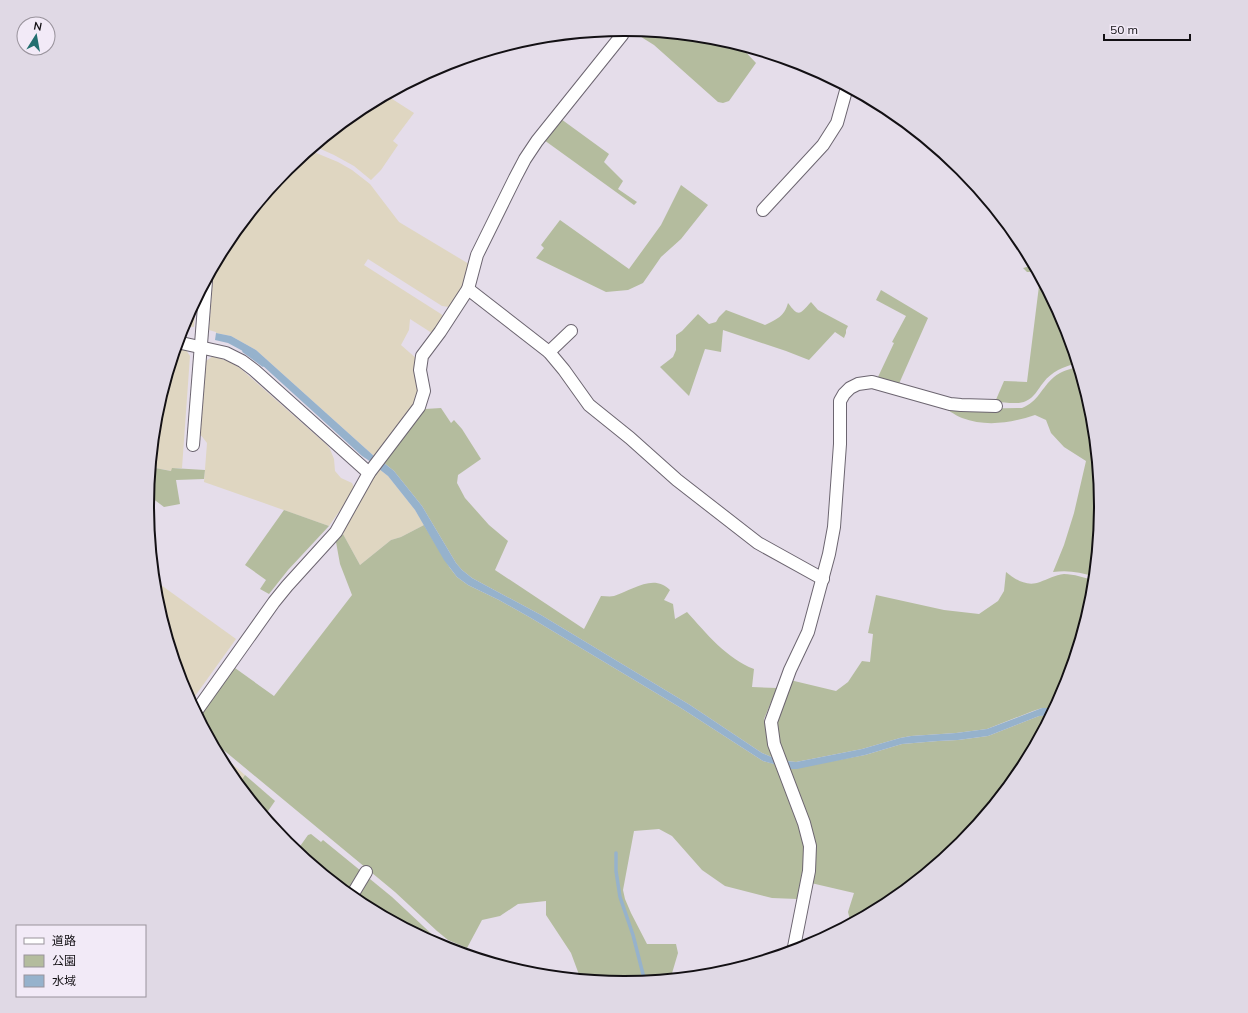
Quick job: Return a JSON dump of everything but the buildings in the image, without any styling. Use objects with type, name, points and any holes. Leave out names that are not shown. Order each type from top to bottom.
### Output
[{"type":"street","points":[[199,709],[274,602],[336,532],[369,473],[419,407],[424,390],[420,370],[422,356],[440,332],[468,289],[477,255],[524,159],[621,36]]},
{"type":"street","points":[[763,210],[823,145],[837,123],[846,92]]},
{"type":"street","points":[[468,289],[549,352],[589,405],[630,438],[677,480],[758,543],[823,579]]},
{"type":"street","points":[[193,444],[205,293]]},
{"type":"street","points":[[549,352],[571,331]]},
{"type":"street","points":[[182,343],[226,353],[242,361],[369,473]]},
{"type":"street","points":[[794,945],[809,871],[810,846],[804,823],[774,744],[771,722],[790,670],[808,632],[829,554],[834,527],[840,444],[840,401],[844,394],[858,384],[872,382],[950,404],[996,406]]},
{"type":"street","points":[[354,892],[366,872]]},
{"type":"shaded area","points":[[391,98],[414,113],[393,141],[398,145],[381,170],[371,180],[354,166],[319,148],[363,115],[389,99]]},
{"type":"shaded area","points":[[315,152],[338,162],[352,170],[370,184],[399,222],[469,264],[465,288],[449,307],[442,306],[368,259],[364,265],[444,317],[435,335],[410,319],[409,330],[401,345],[417,359],[420,390],[417,402],[375,457],[256,350],[231,336],[209,330],[213,278],[217,271],[233,245],[270,196]]},
{"type":"shaded area","points":[[195,313],[194,327],[189,327]]},
{"type":"shaded area","points":[[181,348],[186,350],[190,356],[182,468],[173,468],[172,471],[156,468],[163,415]]},
{"type":"shaded area","points":[[213,356],[230,362],[240,368],[330,449],[334,459],[335,471],[341,478],[352,483],[355,489],[329,526],[204,482],[207,443],[200,434],[206,361]]},
{"type":"shaded area","points":[[379,469],[388,476],[415,510],[424,525],[401,537],[391,540],[360,565],[343,534],[366,485]]},
{"type":"shaded area","points":[[161,585],[236,639],[194,698],[178,658]]},
{"type":"shaded area","points":[[229,761],[245,775],[242,780]]},
{"type":"green space","points":[[640,37],[685,40],[716,45],[745,52],[756,63],[729,101],[723,103],[718,102],[654,45]]},
{"type":"green space","points":[[561,119],[609,154],[604,162],[623,181],[618,189],[637,202],[634,205],[544,140]]},
{"type":"green space","points":[[681,185],[708,205],[681,239],[661,257],[643,283],[628,290],[606,292],[536,258],[544,248],[541,245],[560,220],[629,269],[661,225]]},
{"type":"green space","points":[[1028,267],[1032,272],[1027,272],[1023,268]]},
{"type":"green space","points":[[1039,286],[1059,326],[1073,364],[1054,372],[1046,379],[1034,396],[1029,400],[1015,403],[995,402],[1004,381],[1027,382]]},
{"type":"green space","points":[[881,290],[928,318],[898,386],[878,377],[894,343],[892,342],[906,316],[876,300]]},
{"type":"green space","points":[[811,302],[818,310],[848,326],[844,338],[835,332],[809,360],[723,330],[721,352],[705,349],[689,396],[660,367],[673,357],[676,350],[676,335],[682,331],[698,314],[709,324],[716,322],[726,310],[765,325],[782,315],[788,303],[795,311],[800,313]]},
{"type":"green space","points":[[1074,368],[1085,415],[1090,445],[1094,506],[1093,537],[1089,575],[1064,571],[1053,572],[1064,545],[1074,513],[1086,461],[1064,447],[1051,433],[1046,420],[1035,415],[1008,422],[989,423],[971,421],[959,417],[941,405],[964,409],[1022,408],[1032,402],[1050,381],[1066,370]]},
{"type":"green space","points":[[441,408],[451,423],[454,420],[462,429],[481,459],[458,475],[457,483],[465,498],[489,525],[508,541],[495,570],[584,629],[601,596],[614,596],[643,584],[657,583],[664,585],[670,590],[664,600],[673,604],[675,619],[687,612],[709,637],[726,652],[744,665],[754,669],[752,687],[777,688],[764,719],[774,758],[762,753],[690,705],[541,615],[472,578],[462,570],[456,563],[422,506],[394,471],[384,463],[425,409]]},
{"type":"green space","points":[[156,468],[171,471],[172,468],[205,470],[204,479],[176,480],[180,504],[164,507],[154,500]]},
{"type":"green space","points":[[284,510],[329,526],[288,570],[269,594],[260,589],[266,580],[245,565]]},
{"type":"green space","points":[[424,525],[450,568],[457,577],[468,585],[531,618],[681,708],[763,761],[778,765],[804,839],[805,857],[797,899],[772,898],[725,886],[702,870],[672,836],[659,829],[634,831],[623,890],[625,899],[647,944],[676,944],[678,953],[672,974],[624,977],[579,975],[571,953],[546,915],[546,901],[518,904],[500,916],[482,920],[467,948],[448,940],[395,892],[220,747],[201,714],[235,668],[274,696],[352,595],[340,564],[336,542],[343,534],[360,565],[391,540],[401,537]]},
{"type":"green space","points":[[1006,572],[1022,582],[1031,584],[1064,574],[1088,578],[1070,658],[1049,708],[1042,708],[1033,711],[987,729],[911,736],[862,749],[796,762],[786,761],[778,744],[777,714],[790,680],[836,691],[848,682],[862,661],[870,662],[873,634],[868,633],[876,595],[944,610],[979,614],[998,601],[1004,591]]},
{"type":"green space","points":[[1046,715],[1015,768],[997,793],[978,817],[957,839],[910,880],[885,898],[850,919],[848,912],[854,893],[811,883],[815,858],[789,769],[865,755],[902,744],[958,740],[988,736],[1039,716]]},
{"type":"green space","points":[[245,775],[275,801],[267,813],[251,793],[242,780]]},
{"type":"green space","points":[[311,834],[321,842],[323,840],[361,871],[352,890],[300,847],[308,835]]},
{"type":"green space","points":[[370,879],[392,897],[434,936],[389,914],[357,893],[365,880]]},
{"type":"water","points":[[216,333],[231,336],[256,350],[375,457],[371,462],[362,456],[252,356],[228,343],[215,340]]},
{"type":"water","points":[[384,463],[394,471],[422,506],[456,563],[472,578],[541,615],[690,705],[762,753],[774,758],[777,765],[763,761],[681,708],[531,618],[468,585],[457,577],[444,560],[415,510],[388,476],[379,469]]},
{"type":"water","points":[[1042,708],[1049,708],[1046,715],[1039,716],[988,736],[958,740],[902,744],[865,755],[797,769],[789,769],[786,761],[796,762],[862,749],[911,736],[987,729]]},
{"type":"waterway","points":[[244,351],[263,365]]},
{"type":"waterway","points":[[616,853],[616,871],[620,897],[633,935],[644,976]]}]
